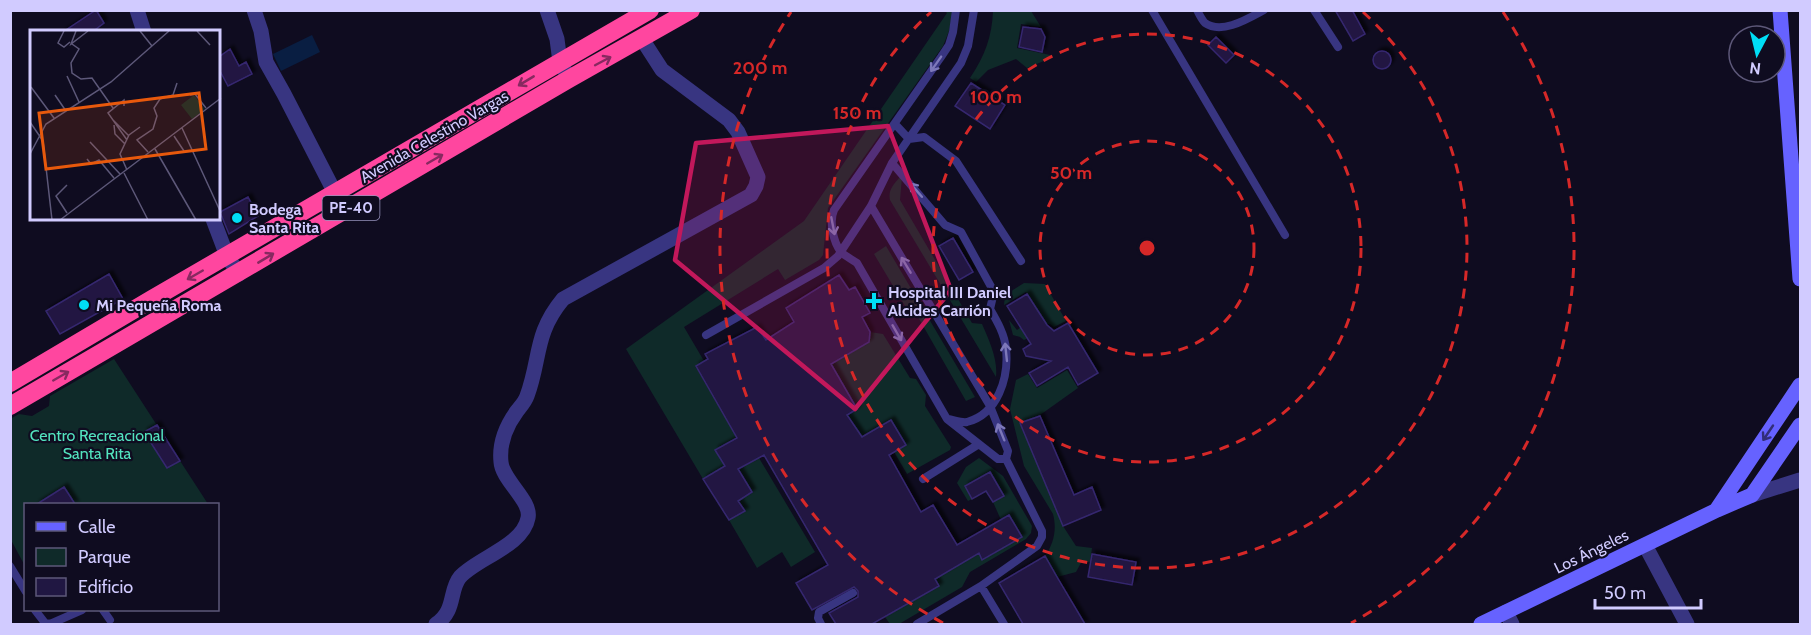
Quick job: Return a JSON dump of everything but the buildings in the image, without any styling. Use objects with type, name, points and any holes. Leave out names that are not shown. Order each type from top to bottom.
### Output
[{"type":"highway","name":"Avenida Celestino Vargas","points":[[16,380],[650,10]]},
{"type":"highway","name":"Avenida Celestino Vargas","points":[[10,406],[691,10]]},
{"type":"highway","points":[[451,126],[461,144]]},
{"type":"highway","points":[[355,181],[365,200]]},
{"type":"highway","points":[[152,299],[162,317]]},
{"type":"main road","points":[[1780,10],[1800,279]]},
{"type":"main road","points":[[1717,510],[1800,385]]},
{"type":"main road","points":[[1752,495],[1800,425]]},
{"type":"main road","name":"Los Ángeles","points":[[1481,624],[1509,618],[1645,545],[1752,495]]},
{"type":"street","points":[[137,10],[143,30]]},
{"type":"street","points":[[254,10],[261,31],[266,62],[335,193]]},
{"type":"street","points":[[547,10],[557,39],[560,62],[569,79]]},
{"type":"street","points":[[436,624],[451,607],[460,578],[523,531],[529,517],[525,505],[500,465],[501,451],[504,432],[527,398],[542,335],[550,315],[563,299],[751,195],[756,186],[758,177],[738,132],[729,120],[662,70],[642,39]]},
{"type":"street","points":[[213,220],[228,256],[239,274]]},
{"type":"street","points":[[1752,495],[1800,480]]},
{"type":"street","points":[[1645,545],[1687,624]]},
{"type":"lane","points":[[956,10],[949,45],[831,217],[831,225],[841,251],[857,263],[947,419],[998,459],[1006,459]]},
{"type":"lane","points":[[706,336],[824,268],[838,256],[871,206],[892,163],[961,63],[968,46],[974,10]]},
{"type":"lane","points":[[1152,10],[1285,235]]},
{"type":"lane","points":[[1197,10],[1205,22],[1218,26],[1234,24],[1264,10]]},
{"type":"lane","points":[[1314,10],[1338,47]]},
{"type":"lane","points":[[895,123],[909,139]]},
{"type":"lane","points":[[909,139],[924,137],[956,161],[1021,261]]},
{"type":"lane","points":[[892,163],[945,225],[960,232],[994,292],[990,309],[999,325],[1006,346],[1007,367],[1004,384],[990,406],[983,414],[965,422],[947,419]]},
{"type":"lane","points":[[871,206],[990,406],[1008,451],[1006,459],[1042,531],[1042,537],[1037,546],[981,585],[917,624]]},
{"type":"lane","points":[[16,380],[32,394]]},
{"type":"lane","points":[[923,479],[978,444]]},
{"type":"lane","points":[[10,566],[24,589]]},
{"type":"lane","points":[[981,585],[1004,624]]},
{"type":"lane","points":[[821,624],[818,618],[819,612],[853,593]]},
{"type":"lane","points":[[36,611],[45,623],[50,624],[78,611]]},
{"type":"lane","points":[[104,611],[110,620]]},
{"type":"highlighted area","points":[[888,126],[951,290],[855,409],[675,260],[696,143]]},
{"type":"green space","points":[[945,11],[953,11],[943,46],[828,208],[823,255],[819,260],[785,280],[778,269],[684,327],[704,361],[696,367],[751,462],[759,458],[815,552],[791,567],[782,552],[757,568],[729,520],[744,511],[730,487],[715,472],[703,479],[626,349],[804,221],[947,13]],"holes":[[[723,445],[752,492],[744,497],[716,450]]]},
{"type":"green space","points":[[993,11],[1031,11],[1041,27],[1021,24],[1017,48],[1050,55],[1051,58],[1027,68],[1016,59],[988,70],[976,82],[970,78],[987,46]]},
{"type":"green space","points":[[902,177],[900,200],[972,323],[982,324],[994,357],[996,377],[890,200],[890,190]]},
{"type":"green space","points":[[886,246],[975,397],[966,401],[918,317],[911,316],[874,254]]},
{"type":"green space","points":[[1024,283],[1045,284],[1066,321],[1054,327],[1045,324],[1034,335],[1024,340],[1013,335],[1009,320],[1017,330],[1040,314],[1026,292],[1004,305],[1005,295]]},
{"type":"green space","points":[[870,332],[883,334],[910,378],[916,379],[926,395],[925,406],[951,447],[950,450],[907,474],[894,452],[906,444],[891,421],[862,437],[847,415],[857,408],[831,364],[869,342]]},
{"type":"green space","name":"Centro Recreacional Santa Rita","points":[[114,359],[207,503],[24,503],[24,564],[11,540],[10,419],[19,414],[32,416],[49,406],[50,396]]},
{"type":"green space","points":[[1067,370],[1078,388],[1040,415],[1021,424],[1063,526],[1076,546],[1092,548],[1090,562],[1082,561],[1076,572],[1057,577],[1045,556],[1054,536],[1053,514],[1024,466],[1010,409],[1016,380],[1028,374],[1037,388]]},
{"type":"green space","points":[[979,458],[1003,476],[1032,526],[1031,533],[1026,539],[970,572],[962,587],[899,624],[890,624],[885,617],[939,586],[916,546],[979,553],[983,560],[1022,537],[1010,515],[1001,520],[993,502],[1004,495],[990,472],[965,486],[972,499],[968,501],[957,483],[966,467]]},
{"type":"water","points":[[312,35],[320,52],[281,71],[273,54]]},
{"type":"place","name":"Bodega Santa Rita","points":[[237,218]]},
{"type":"place","name":"Hospital III Daniel Alcides Carrión","points":[[874,301]]},
{"type":"place","name":"Mi Pequeña Roma","points":[[84,305]]}]
